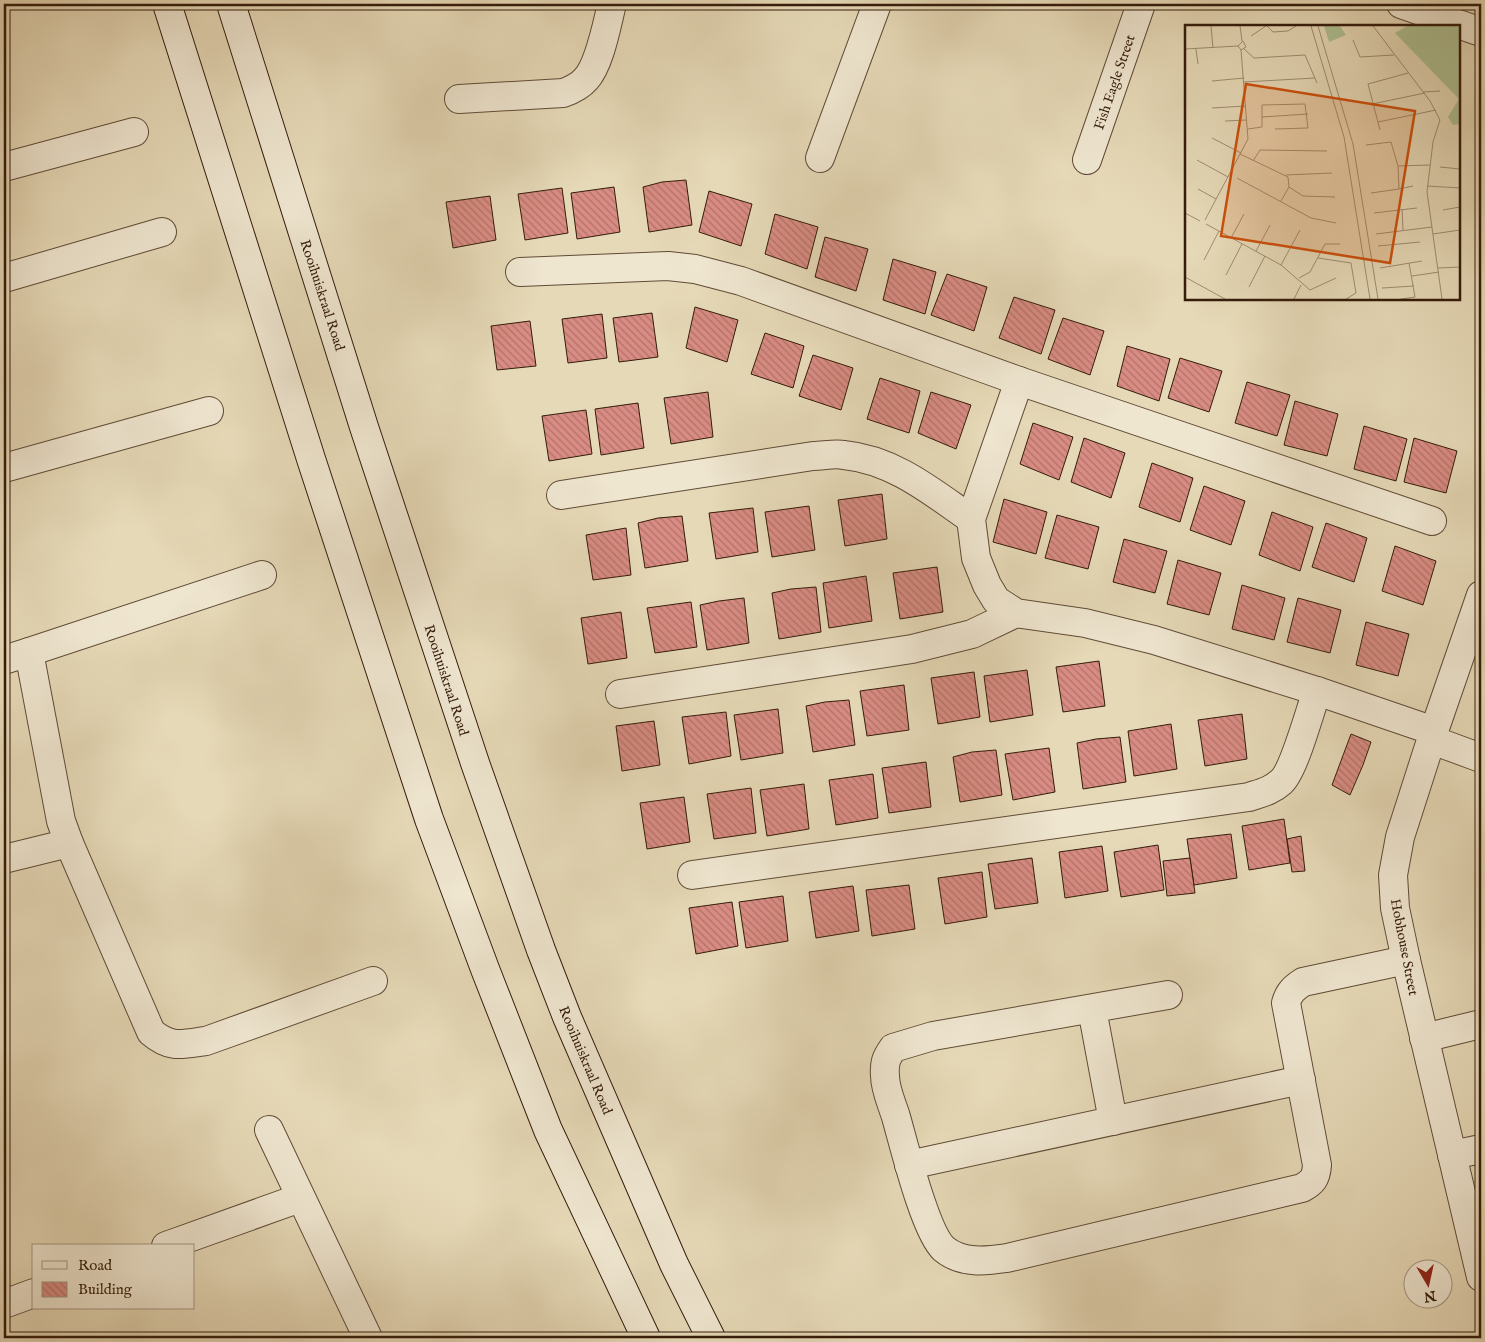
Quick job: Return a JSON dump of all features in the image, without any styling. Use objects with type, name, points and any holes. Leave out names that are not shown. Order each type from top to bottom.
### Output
[{"type":"street","points":[[167,4],[309,452],[429,819],[548,1130],[646,1338]]},
{"type":"street","name":"Rooihuiskraal Road","points":[[231,4],[374,455],[475,763],[538,941],[571,1026],[666,1246],[711,1338]]},
{"type":"street","points":[[459,99],[563,93],[576,88],[587,78],[595,66],[612,4]]},
{"type":"street","points":[[820,158],[877,4]]},
{"type":"street","name":"Fish Eagle Street","points":[[1087,160],[1141,4]]},
{"type":"street","points":[[1394,25],[1412,11],[1458,25]]},
{"type":"street","points":[[1460,26],[1481,32]]},
{"type":"street","points":[[4,166],[134,132]]},
{"type":"street","points":[[4,278],[162,232]]},
{"type":"street","points":[[520,272],[668,266],[695,269],[741,281],[1019,381],[1432,520]]},
{"type":"street","points":[[1019,381],[972,519],[976,558],[987,585],[996,600],[1016,613],[1085,623],[1154,640],[1317,691],[1433,735],[1481,758]]},
{"type":"street","points":[[4,468],[209,411]]},
{"type":"street","points":[[561,495],[813,456],[843,454],[895,468],[972,519]]},
{"type":"street","points":[[262,575],[16,656],[61,821],[151,1032],[162,1042],[179,1045],[206,1041],[373,981]]},
{"type":"street","name":"Hobhouse Street","points":[[1481,594],[1400,837],[1393,875],[1395,908],[1406,960],[1481,1277]]},
{"type":"street","points":[[620,694],[912,650],[972,634],[1016,613]]},
{"type":"street","points":[[692,875],[1249,797],[1269,791],[1283,781],[1291,767],[1317,691]]},
{"type":"street","points":[[4,859],[69,843]]},
{"type":"street","points":[[1168,995],[933,1036],[893,1048],[885,1061],[884,1078],[909,1165],[938,1243],[958,1257],[973,1261],[1007,1258],[1302,1188],[1312,1183],[1316,1175],[1317,1165],[1286,1003],[1289,995],[1294,988],[1303,982],[1406,960]]},
{"type":"street","points":[[1092,1009],[1113,1120]]},
{"type":"street","points":[[1424,1038],[1481,1024]]},
{"type":"street","points":[[909,1165],[1301,1080]]},
{"type":"street","points":[[269,1130],[368,1338]]},
{"type":"street","points":[[1452,1155],[1481,1149]]},
{"type":"street","points":[[172,1244],[300,1198]]},
{"type":"street","points":[[4,1304],[32,1294]]},
{"type":"building","points":[[686,180],[692,225],[649,232],[643,187],[662,182]]},
{"type":"building","points":[[614,187],[620,232],[577,239],[571,193]]},
{"type":"building","points":[[562,188],[568,233],[525,240],[518,194]]},
{"type":"building","points":[[709,191],[752,204],[741,246],[699,232]]},
{"type":"building","points":[[490,196],[496,240],[453,248],[446,202]]},
{"type":"building","points":[[775,214],[818,227],[807,269],[765,254]]},
{"type":"building","points":[[825,237],[868,249],[856,291],[815,277]]},
{"type":"building","points":[[893,259],[936,272],[925,314],[883,300]]},
{"type":"building","points":[[947,274],[987,287],[974,331],[931,315]]},
{"type":"building","points":[[1014,297],[1055,310],[1041,354],[999,338]]},
{"type":"building","points":[[695,307],[738,320],[727,362],[686,348]]},
{"type":"building","points":[[652,313],[658,357],[619,362],[613,318]]},
{"type":"building","points":[[602,314],[607,358],[568,363],[562,319]]},
{"type":"building","points":[[1063,318],[1104,331],[1090,375],[1048,359]]},
{"type":"building","points":[[530,321],[536,366],[497,370],[491,326]]},
{"type":"building","points":[[765,333],[804,346],[793,388],[751,374]]},
{"type":"building","points":[[1127,346],[1170,359],[1159,401],[1117,386]]},
{"type":"building","points":[[813,355],[853,368],[841,410],[799,396]]},
{"type":"building","points":[[1180,358],[1222,371],[1209,412],[1168,398]]},
{"type":"building","points":[[880,378],[920,391],[909,433],[867,419]]},
{"type":"building","points":[[1247,382],[1290,395],[1277,436],[1235,423]]},
{"type":"building","points":[[708,392],[713,437],[671,444],[664,398]]},
{"type":"building","points":[[931,392],[971,405],[956,449],[918,433]]},
{"type":"building","points":[[1295,401],[1338,414],[1327,456],[1284,445]]},
{"type":"building","points":[[638,403],[644,448],[601,455],[595,409]]},
{"type":"building","points":[[586,410],[592,454],[549,461],[542,416]]},
{"type":"building","points":[[1033,423],[1073,437],[1059,480],[1020,464]]},
{"type":"building","points":[[1364,426],[1407,439],[1396,481],[1354,469]]},
{"type":"building","points":[[1084,438],[1125,453],[1111,498],[1071,482]]},
{"type":"building","points":[[1414,438],[1457,451],[1446,493],[1404,482]]},
{"type":"building","points":[[1152,463],[1193,478],[1180,522],[1139,507]]},
{"type":"building","points":[[1204,486],[1245,501],[1231,545],[1190,530]]},
{"type":"building","points":[[882,494],[887,539],[845,546],[838,500]]},
{"type":"building","points":[[1004,499],[1047,512],[1036,554],[993,542]]},
{"type":"building","points":[[809,506],[815,550],[772,557],[765,512]]},
{"type":"building","points":[[753,508],[758,552],[716,559],[709,513]]},
{"type":"building","points":[[1272,512],[1313,527],[1300,571],[1259,555]]},
{"type":"building","points":[[1057,515],[1099,527],[1088,569],[1045,558]]},
{"type":"building","points":[[682,516],[688,561],[645,568],[638,523],[658,518]]},
{"type":"building","points":[[1326,523],[1367,538],[1354,582],[1312,567]]},
{"type":"building","points":[[626,528],[631,575],[593,580],[586,535]]},
{"type":"building","points":[[1124,539],[1167,551],[1155,593],[1113,582]]},
{"type":"building","points":[[1395,546],[1436,561],[1423,605],[1382,591]]},
{"type":"building","points":[[1178,560],[1221,573],[1209,615],[1167,604]]},
{"type":"building","points":[[937,567],[943,612],[900,619],[893,573]]},
{"type":"building","points":[[866,576],[872,621],[829,628],[823,583]]},
{"type":"building","points":[[1242,585],[1285,598],[1274,640],[1232,629]]},
{"type":"building","points":[[816,587],[821,632],[779,639],[772,593]]},
{"type":"building","points":[[744,598],[749,643],[707,650],[700,605]]},
{"type":"building","points":[[1298,598],[1341,610],[1330,653],[1287,642]]},
{"type":"building","points":[[691,602],[697,647],[655,653],[647,608]]},
{"type":"building","points":[[621,612],[627,658],[588,664],[581,618]]},
{"type":"building","points":[[1366,622],[1409,634],[1398,676],[1356,665]]},
{"type":"building","points":[[1099,661],[1105,706],[1063,712],[1056,667]]},
{"type":"building","points":[[1027,670],[1033,715],[990,722],[984,676]]},
{"type":"building","points":[[974,672],[980,717],[938,724],[931,678]]},
{"type":"building","points":[[904,685],[909,730],[867,736],[860,691]]},
{"type":"building","points":[[849,700],[855,745],[813,752],[806,706]]},
{"type":"building","points":[[778,709],[783,753],[741,760],[734,715]]},
{"type":"building","points":[[726,712],[731,756],[689,764],[682,717]]},
{"type":"building","points":[[1242,714],[1247,759],[1205,766],[1198,720]]},
{"type":"building","points":[[654,721],[660,765],[622,771],[616,726]]},
{"type":"building","points":[[1171,724],[1177,769],[1134,776],[1128,731]]},
{"type":"building","points":[[1351,734],[1371,742],[1350,795],[1332,785]]},
{"type":"building","points":[[1120,737],[1126,782],[1083,789],[1077,743]]},
{"type":"building","points":[[1049,748],[1055,792],[1013,800],[1005,754]]},
{"type":"building","points":[[996,750],[1002,795],[960,802],[953,757],[972,752]]},
{"type":"building","points":[[926,762],[931,807],[889,813],[882,768]]},
{"type":"building","points":[[873,774],[878,818],[836,825],[829,780]]},
{"type":"building","points":[[804,784],[809,829],[767,836],[760,790]]},
{"type":"building","points":[[751,788],[756,833],[714,839],[707,794]]},
{"type":"building","points":[[684,797],[690,842],[647,849],[640,803]]},
{"type":"building","points":[[1284,819],[1290,863],[1249,870],[1242,826]]},
{"type":"building","points":[[1231,834],[1237,878],[1194,885],[1187,839]]},
{"type":"building","points":[[1301,836],[1305,871],[1292,872],[1287,839]]},
{"type":"building","points":[[1158,845],[1164,890],[1121,897],[1114,852]]},
{"type":"building","points":[[1102,846],[1108,891],[1065,898],[1059,852]]},
{"type":"building","points":[[1032,858],[1038,903],[995,909],[988,864]]},
{"type":"building","points":[[1190,858],[1195,893],[1167,896],[1163,861]]},
{"type":"building","points":[[982,872],[987,917],[945,924],[938,878]]},
{"type":"building","points":[[909,885],[915,929],[872,936],[866,890]]},
{"type":"building","points":[[853,886],[859,931],[816,938],[809,892]]},
{"type":"building","points":[[783,896],[788,941],[746,948],[739,902]]},
{"type":"building","points":[[732,902],[738,946],[696,954],[689,908]]}]
